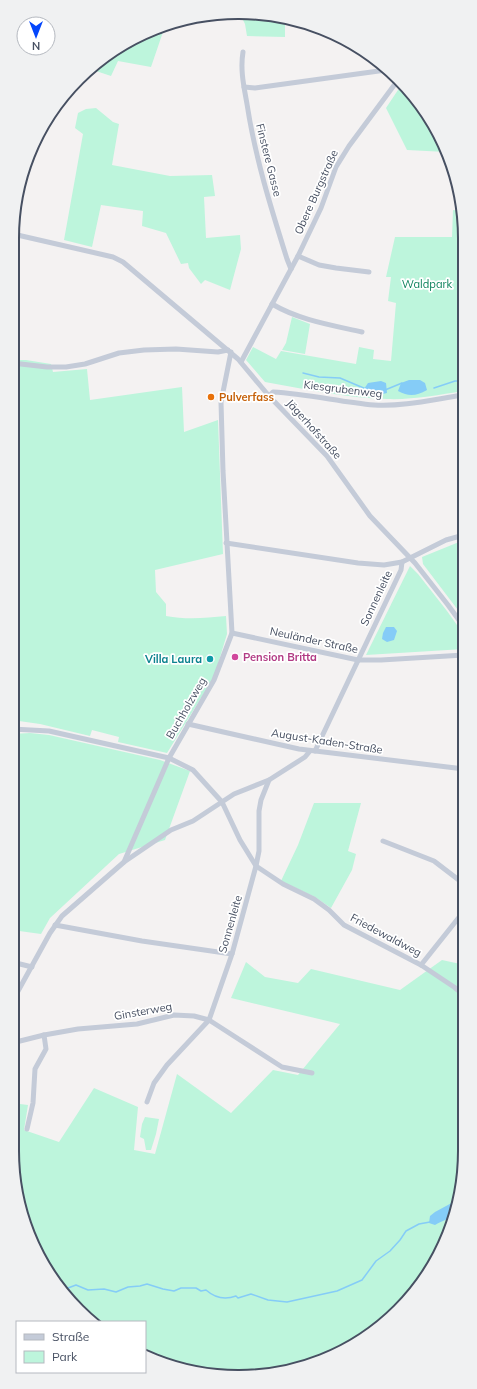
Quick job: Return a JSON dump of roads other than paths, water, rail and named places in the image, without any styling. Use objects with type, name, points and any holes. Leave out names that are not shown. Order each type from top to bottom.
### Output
[{"type":"street","name":"Finstere Gasse","points":[[243,52],[242,67],[250,127],[262,176],[291,269]]},
{"type":"street","points":[[244,87],[255,88],[380,71]]},
{"type":"street","name":"Obere Burgstraße","points":[[241,362],[298,256],[321,208],[336,167],[349,146],[395,84]]},
{"type":"street","name":"Jägerhofstraße","points":[[19,235],[114,257],[123,262],[230,351],[269,396],[327,456],[344,482],[370,516],[415,563],[458,619]]},
{"type":"street","points":[[298,256],[319,265],[369,272]]},
{"type":"street","points":[[272,304],[285,312],[298,317],[362,332]]},
{"type":"street","points":[[19,364],[47,367],[66,367],[85,364],[119,353],[144,350],[176,349],[218,352],[230,351]]},
{"type":"street","name":"Buchholzweg","points":[[19,990],[55,925],[62,916],[124,862],[169,758],[214,680],[232,633],[222,471],[221,402],[230,351]]},
{"type":"street","name":"Kiesgrubenweg","points":[[269,396],[273,392],[298,394],[375,405],[392,405],[458,397]]},
{"type":"street","points":[[226,543],[371,565],[394,564],[402,562],[446,540],[458,537]]},
{"type":"street","name":"Sonnenleite","points":[[147,1102],[154,1083],[167,1065],[209,1020],[232,954],[256,866],[259,811],[261,800],[269,780],[313,751],[401,570],[402,562]]},
{"type":"street","name":"Neuländer Straße","points":[[232,633],[358,660],[458,655]]},
{"type":"street","name":"August-Kaden-Straße","points":[[188,724],[313,751],[458,767]]},
{"type":"street","name":"Friedewaldweg","points":[[19,729],[49,731],[169,758],[193,770],[222,802],[240,840],[256,866],[282,884],[314,899],[329,910],[344,925],[421,965],[458,990]]},
{"type":"street","points":[[124,862],[171,830],[193,821],[234,794],[269,780]]},
{"type":"street","points":[[383,841],[434,861],[458,879]]},
{"type":"street","points":[[421,965],[458,919]]},
{"type":"street","points":[[55,925],[142,941],[232,954]]},
{"type":"street","points":[[19,964],[32,967]]},
{"type":"street","name":"Ginsterweg","points":[[19,1041],[44,1034],[78,1029],[138,1024],[174,1015],[194,1016],[209,1020],[282,1067],[312,1073]]},
{"type":"street","points":[[27,1129],[33,1103],[35,1069],[46,1049],[44,1034]]},
{"type":"water","points":[[409,380],[420,380],[425,383],[427,390],[419,394],[412,395],[398,391],[401,383]]},
{"type":"water","points":[[381,381],[386,383],[387,393],[374,396],[366,395],[364,389],[368,383]]},
{"type":"water","points":[[386,627],[394,627],[397,631],[394,640],[387,642],[382,639]]},
{"type":"water","points":[[452,1203],[447,1219],[435,1225],[429,1223],[430,1216]]},
{"type":"waterway","points":[[303,373],[319,377],[340,378],[366,389]]},
{"type":"waterway","points":[[434,388],[458,381]]},
{"type":"waterway","points":[[385,390],[402,383]]},
{"type":"waterway","points":[[67,1288],[76,1285],[88,1290],[104,1289],[116,1292],[128,1287],[147,1284],[174,1291],[181,1288],[196,1288],[201,1291],[206,1290],[220,1298],[236,1296],[238,1298],[251,1294],[268,1300],[287,1302],[337,1291],[362,1280],[376,1261],[390,1251],[406,1231],[419,1224],[430,1222]]},
{"type":"place","name":"Pulverfass","points":[[211,397]]},
{"type":"place","name":"Pension Britta","points":[[235,657]]},
{"type":"place","name":"Villa Laura","points":[[210,659]]},
{"type":"park label","name":"Waldpark","points":[[427,284]]}]
